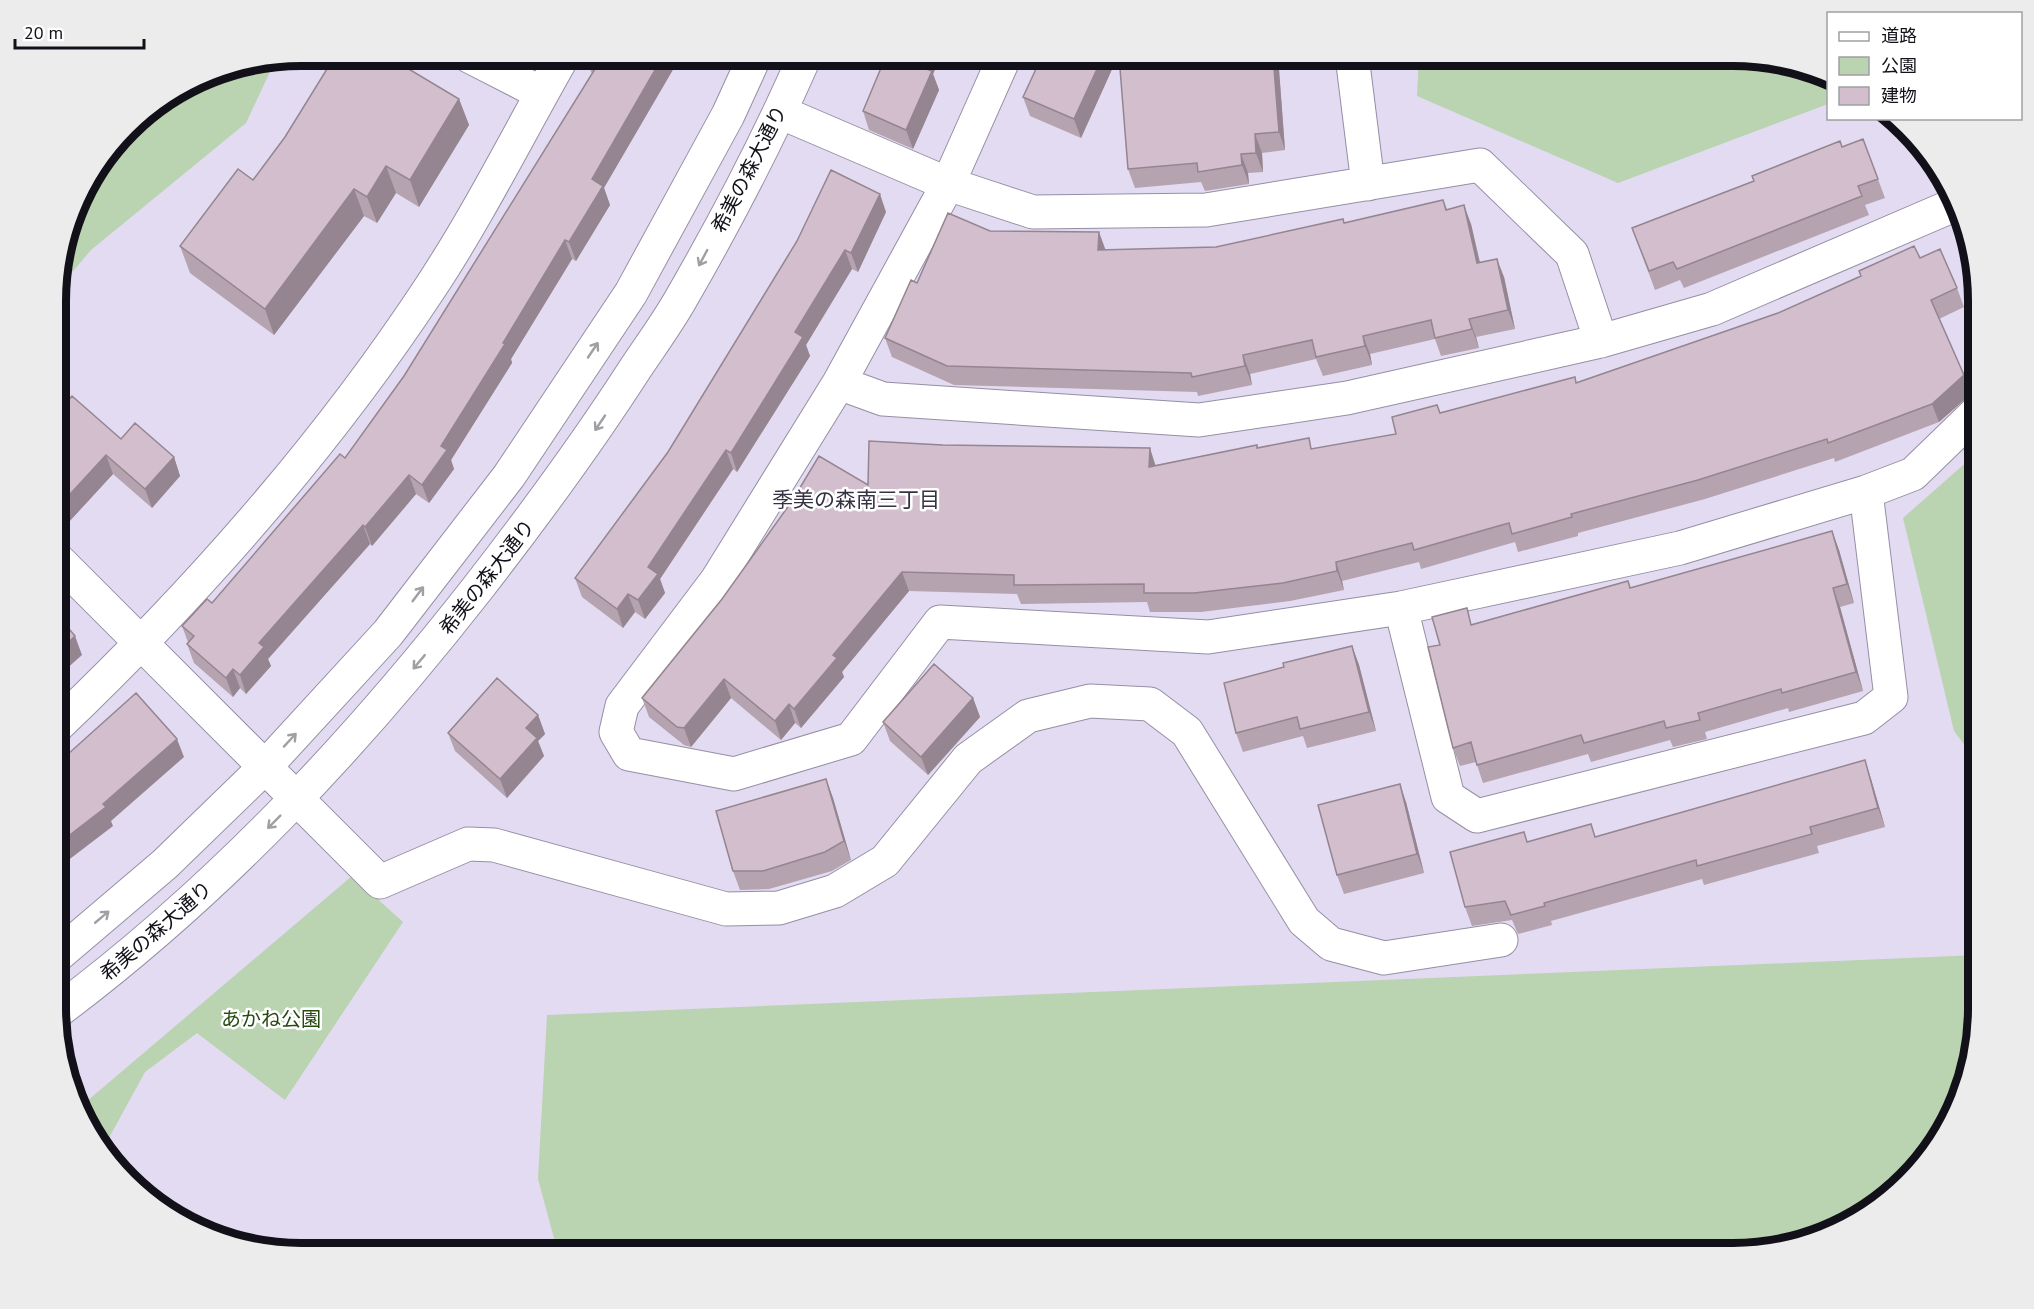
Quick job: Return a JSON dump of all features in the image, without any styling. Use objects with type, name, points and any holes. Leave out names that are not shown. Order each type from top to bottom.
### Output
[{"type":"street","points":[[488,66],[541,93]]},
{"type":"street","points":[[66,717],[143,644],[251,526],[342,411],[430,288],[489,190],[556,66]]},
{"type":"street","points":[[66,948],[165,864],[265,767],[388,633],[509,476],[631,293],[728,115],[750,66]]},
{"type":"street","name":"希美の森大通り","points":[[66,1005],[111,971],[208,887],[297,800],[422,658],[546,501],[682,298],[780,112],[801,66]]},
{"type":"street","points":[[1001,66],[948,183],[839,383],[717,580],[622,706],[616,732],[629,754],[734,774],[851,739],[940,622],[1208,637],[1401,608],[1680,548],[1866,492],[1913,474],[1968,421]]},
{"type":"street","points":[[1353,66],[1368,184]]},
{"type":"street","points":[[780,112],[948,183],[1033,212],[1206,210],[1480,165],[1572,254],[1601,340]]},
{"type":"street","points":[[839,383],[883,399],[1199,420],[1347,398],[1601,340],[1712,309],[1948,207]]},
{"type":"street","points":[[1401,608],[1448,796],[1477,816],[1864,718],[1891,697],[1866,492]]},
{"type":"street","points":[[66,568],[380,882],[468,844],[494,845],[726,909],[779,909],[834,891],[885,861],[968,759],[1028,716],[1090,701],[1150,704],[1187,732],[1305,921],[1331,944],[1384,958],[1502,940]]},
{"type":"green space","points":[[1418,66],[1733,66],[1763,68],[1794,74],[1827,86],[1827,104],[1618,183],[1417,96]]},
{"type":"green space","points":[[272,68],[246,123],[91,250],[68,278],[74,240],[90,197],[124,146],[146,124],[197,90],[226,78]]},
{"type":"green space","points":[[1968,461],[1968,750],[1954,731],[1903,518]]},
{"type":"green space","name":"あかね公園","points":[[352,876],[403,922],[285,1100],[197,1033],[145,1072],[108,1140],[86,1102]]},
{"type":"green space","points":[[1968,955],[1966,1038],[1960,1069],[1944,1112],[1910,1163],[1888,1185],[1837,1219],[1794,1235],[1763,1241],[1733,1243],[555,1243],[538,1179],[547,1015]]},
{"type":"building","points":[[329,66],[404,66],[459,99],[410,180],[386,166],[367,197],[354,189],[265,309],[180,246],[238,169],[253,180],[285,137]]},
{"type":"building","points":[[589,66],[657,66],[592,179],[603,186],[569,242],[565,240],[503,343],[505,344],[441,446],[447,450],[422,485],[409,475],[365,527],[363,525],[259,643],[264,647],[240,675],[233,669],[226,678],[187,644],[194,636],[182,626],[207,599],[212,603],[340,454],[345,458],[404,376],[595,69]]},
{"type":"building","points":[[882,66],[921,66],[932,71],[906,130],[863,111]]},
{"type":"building","points":[[1037,66],[1098,66],[1074,119],[1023,97]]},
{"type":"building","points":[[1120,66],[1274,66],[1279,132],[1255,134],[1256,153],[1241,154],[1242,165],[1198,172],[1197,163],[1128,169]]},
{"type":"building","points":[[1863,139],[1878,179],[1858,186],[1862,196],[1677,269],[1673,262],[1649,271],[1632,228],[1754,181],[1752,176],[1840,141],[1842,147]]},
{"type":"building","points":[[831,170],[880,194],[851,253],[845,250],[795,332],[803,337],[731,453],[726,450],[648,567],[658,574],[638,600],[628,594],[617,609],[575,578],[668,452],[797,241]]},
{"type":"building","points":[[1443,200],[1446,210],[1464,205],[1477,263],[1497,259],[1508,310],[1469,319],[1472,329],[1435,338],[1431,320],[1363,336],[1365,346],[1316,357],[1312,340],[1243,355],[1245,366],[1192,377],[1191,373],[947,366],[885,338],[911,280],[917,283],[948,213],[990,231],[1099,232],[1098,250],[1216,247],[1343,219],[1344,223]]},
{"type":"building","points":[[1914,246],[1920,258],[1940,249],[1957,288],[1931,300],[1964,375],[1932,404],[1828,443],[1827,439],[1698,480],[1571,514],[1572,517],[1512,534],[1509,523],[1414,550],[1412,543],[1336,562],[1337,571],[1283,583],[1194,593],[1144,593],[1144,584],[1014,585],[1014,575],[902,572],[833,655],[837,658],[794,709],[789,704],[775,721],[724,679],[684,728],[677,727],[642,698],[722,599],[792,501],[819,456],[868,485],[869,441],[943,445],[1150,448],[1149,467],[1257,445],[1257,448],[1309,438],[1311,449],[1396,434],[1392,417],[1437,405],[1440,413],[1575,377],[1576,383],[1778,313],[1861,276],[1859,271]]},
{"type":"building","points":[[72,396],[121,439],[135,423],[174,457],[145,489],[106,455],[66,498],[66,403]]},
{"type":"building","points":[[1832,531],[1847,584],[1833,588],[1856,672],[1782,693],[1781,689],[1698,713],[1700,720],[1666,728],[1664,721],[1584,743],[1581,735],[1477,765],[1471,742],[1453,748],[1428,647],[1440,645],[1432,617],[1467,608],[1471,625],[1628,581],[1630,588]]},
{"type":"building","points":[[66,625],[75,636],[66,644]]},
{"type":"building","points":[[1352,646],[1369,712],[1300,729],[1297,717],[1236,733],[1224,683],[1284,667],[1283,663]]},
{"type":"building","points":[[934,664],[973,698],[921,757],[883,722]]},
{"type":"building","points":[[497,678],[538,715],[526,728],[537,738],[500,779],[448,733]]},
{"type":"building","points":[[136,693],[177,739],[103,804],[106,807],[66,838],[66,756]]},
{"type":"building","points":[[1865,760],[1878,808],[1810,827],[1812,834],[1697,866],[1696,860],[1544,903],[1545,906],[1511,915],[1505,901],[1465,907],[1450,852],[1524,832],[1527,842],[1591,824],[1595,837]]},
{"type":"building","points":[[826,779],[844,841],[825,852],[763,871],[733,871],[716,811]]},
{"type":"building","points":[[1400,784],[1417,854],[1337,875],[1318,805]]},
{"type":"district","name":"季美の森南三丁目","points":[[856,499]]}]
